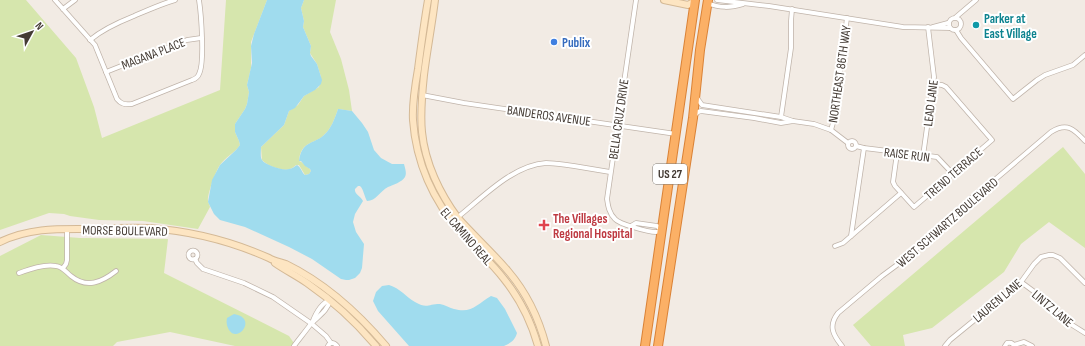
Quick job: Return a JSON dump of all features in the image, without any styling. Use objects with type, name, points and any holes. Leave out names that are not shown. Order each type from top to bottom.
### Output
[{"type":"highway","name":"US 27","points":[[645,346],[694,0]]},
{"type":"highway","name":"US 27","points":[[658,346],[693,118],[700,50],[712,1]]},
{"type":"main road","name":"EL CAMINO REAL","points":[[428,0],[414,94],[413,119],[419,156],[430,187],[439,204],[453,222],[504,278],[514,292],[530,321],[538,346]]},
{"type":"main road","name":"EL CAMINO REAL","points":[[435,0],[421,108],[422,133],[425,150],[436,182],[446,200],[458,217],[509,272],[520,287],[538,320],[546,346]]},
{"type":"main road","points":[[664,0],[688,5],[694,0],[712,1]]},
{"type":"main road","points":[[414,94],[422,95]]},
{"type":"main road","points":[[453,222],[458,217]]},
{"type":"main road","name":"MORSE BOULEVARD","points":[[0,242],[32,231],[67,229],[150,228],[191,233],[212,238],[271,259],[282,268],[332,298],[362,320],[386,346]]},
{"type":"main road","name":"MORSE BOULEVARD","points":[[332,298],[376,346]]},
{"type":"main road","points":[[524,309],[531,305]]},
{"type":"street","points":[[55,0],[97,49],[117,99],[124,104],[132,104],[194,79],[199,74],[201,38],[199,0]]},
{"type":"street","points":[[63,9],[75,0]]},
{"type":"street","points":[[90,40],[102,31],[121,21],[156,6],[175,0]]},
{"type":"street","name":"BELLA CRUZ DRIVE","points":[[636,0],[607,198],[610,212],[618,221],[632,226],[636,224],[658,226],[662,230]]},
{"type":"street","points":[[929,27],[948,23],[950,19],[956,18],[976,0]]},
{"type":"street","points":[[712,1],[714,6],[733,7],[745,4]]},
{"type":"street","points":[[712,1],[792,9],[903,27],[950,28],[952,30],[956,30],[960,38],[1013,99],[1045,75],[1073,65],[1085,55]]},
{"type":"street","points":[[781,116],[792,48],[792,9]]},
{"type":"street","name":"NORTHEAST 86TH WAY","points":[[831,130],[834,123],[847,18]]},
{"type":"street","points":[[956,18],[961,23],[960,27],[956,30]]},
{"type":"street","points":[[948,23],[950,28]]},
{"type":"street","name":"LEAD LANE","points":[[923,156],[934,71],[929,27]]},
{"type":"street","name":"MAGANA PLACE","points":[[106,72],[182,42],[201,38]]},
{"type":"street","name":"TREND TERRACE","points":[[901,193],[914,207],[992,140],[946,87],[933,84]]},
{"type":"street","name":"BANDEROS AVENUE","points":[[422,95],[464,103],[676,134]]},
{"type":"street","points":[[696,96],[702,105],[781,116],[793,121],[814,124],[831,130]]},
{"type":"street","points":[[693,118],[698,112],[701,111],[781,123],[793,121]]},
{"type":"street","name":"WEST SCHWARTZ BOULEVARD","points":[[842,346],[835,336],[832,328],[833,321],[838,313],[905,259],[955,215],[970,199],[1056,128],[1071,128],[1085,141]]},
{"type":"street","name":"RAISE RUN","points":[[831,130],[848,143],[850,148],[854,148],[856,146],[937,157],[953,174]]},
{"type":"street","points":[[851,236],[864,148]]},
{"type":"street","points":[[835,246],[843,243],[901,193],[894,186],[893,182],[897,152]]},
{"type":"street","points":[[458,217],[503,180],[535,165],[547,163],[560,164],[610,172]]},
{"type":"street","points":[[63,268],[67,260],[67,229]]},
{"type":"street","name":"LAUREN LANE","points":[[946,346],[950,340],[1021,282],[1041,258],[1053,255],[1060,258],[1085,283]]},
{"type":"street","points":[[195,259],[203,268],[260,290],[288,307],[326,336],[329,344],[334,343],[337,346]]},
{"type":"street","points":[[19,273],[41,266],[54,265],[63,268],[75,279],[92,283],[103,280],[116,270]]},
{"type":"street","name":"LINTZ LANE","points":[[1021,282],[1040,296],[1061,318],[1085,333]]},
{"type":"street","points":[[294,346],[318,319],[329,305],[332,298]]},
{"type":"street","points":[[1005,346],[1009,342],[1014,346],[1024,342],[1032,346]]},
{"type":"green space","points":[[0,0],[26,0],[76,58],[94,107],[102,138],[220,90],[226,0],[267,0],[251,42],[251,68],[247,85],[249,92],[247,104],[235,124],[235,132],[240,145],[222,162],[218,168],[209,194],[208,201],[210,207],[198,229],[143,221],[99,220],[49,213],[0,230]]},
{"type":"green space","points":[[304,0],[336,0],[330,32],[341,59],[349,90],[352,111],[338,109],[329,130],[320,138],[302,149],[299,161],[311,171],[309,174],[305,175],[299,165],[296,165],[291,169],[283,170],[267,164],[262,160],[261,147],[284,125],[289,111],[298,105],[304,96],[319,87],[321,77],[317,64],[310,53],[311,46],[303,27],[304,21],[301,8]]},
{"type":"green space","points":[[1063,147],[1085,174],[1085,248],[1049,222],[1021,244],[1004,272],[932,328],[903,335],[905,346],[871,346],[853,325]]},
{"type":"green space","points":[[41,235],[80,238],[168,239],[164,273],[289,336],[296,346],[235,346],[170,332],[117,342],[113,346],[0,346],[0,256]]},
{"type":"water","points":[[267,0],[304,0],[301,8],[304,21],[303,27],[311,46],[311,56],[317,64],[322,80],[321,84],[315,90],[304,96],[295,108],[289,111],[284,125],[261,147],[262,160],[270,166],[283,169],[290,169],[297,165],[305,175],[309,174],[311,171],[310,169],[299,161],[300,154],[305,146],[326,133],[331,127],[339,109],[352,111],[368,132],[374,150],[381,158],[392,164],[404,164],[406,170],[404,179],[388,187],[370,201],[367,201],[360,186],[355,189],[363,201],[355,214],[353,222],[356,232],[364,244],[362,268],[360,273],[355,278],[349,280],[341,279],[312,259],[289,247],[245,227],[220,220],[214,214],[208,202],[212,180],[220,165],[240,145],[235,132],[235,124],[247,104],[249,92],[247,85],[252,63],[251,46]]},
{"type":"water","points":[[389,285],[396,288],[419,304],[428,306],[440,304],[452,309],[460,310],[470,309],[491,296],[497,298],[505,309],[517,333],[515,338],[509,344],[504,346],[409,346],[378,311],[373,301],[376,292],[382,286]]},
{"type":"water","points":[[234,314],[241,316],[245,320],[244,329],[237,334],[229,330],[227,324],[227,318]]},
{"type":"place","name":"Parker at East Village","points":[[976,25]]},
{"type":"place","name":"Publix","points":[[554,42]]},
{"type":"place","name":"The Villages Regional Hospital","points":[[544,225]]}]
